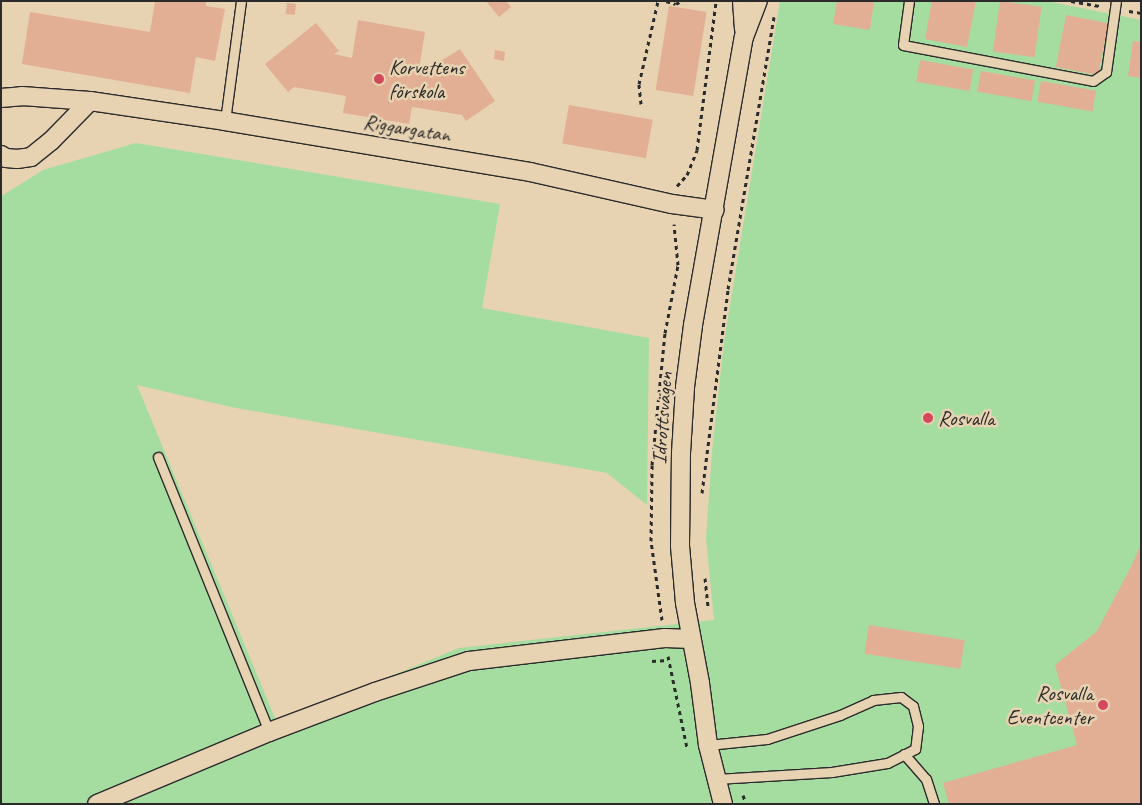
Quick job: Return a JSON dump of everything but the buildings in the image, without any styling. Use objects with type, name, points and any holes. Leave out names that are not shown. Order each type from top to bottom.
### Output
[{"type":"street","name":"Idrottsvägen","points":[[742,1],[744,37]]},
{"type":"street","name":"Idrottsvägen","points":[[723,804],[708,745],[700,683],[684,603],[680,546],[681,453],[693,324],[715,210],[744,37],[758,1]]},
{"type":"street","name":"Riggargatan","points":[[1,98],[22,96],[90,101],[224,121],[530,172],[672,204],[715,210]]},
{"type":"street","points":[[1,155],[6,158],[17,159],[31,157],[47,145],[90,101]]},
{"type":"street","points":[[97,804],[269,732],[375,692],[469,661],[665,638],[690,639]]},
{"type":"lane","points":[[224,121],[241,1]]},
{"type":"lane","points":[[909,1],[903,45],[1093,81],[1106,72],[1116,1]]},
{"type":"lane","points":[[158,457],[269,732]]},
{"type":"lane","points":[[708,745],[767,739],[840,715],[873,700],[901,698],[914,706],[918,726],[915,749],[887,763],[832,772],[716,779]]},
{"type":"lane","points":[[904,754],[926,779],[934,804]]},
{"type":"path","points":[[641,104],[639,84],[658,1]]},
{"type":"path","points":[[666,1],[676,4],[681,1]]},
{"type":"path","points":[[701,502],[728,289],[776,11]]},
{"type":"path","points":[[704,569],[709,617]]},
{"type":"path","points":[[643,662],[668,660]]},
{"type":"path","points":[[738,778],[746,804]]},
{"type":"green space","name":"Rosvalla","points":[[780,1],[1046,1],[1141,20],[1141,804],[1,804],[1,192],[3,195],[43,170],[136,143],[500,204],[482,308],[649,338],[647,505],[607,473],[231,407],[137,385],[277,723],[459,648],[714,620],[706,538],[712,452],[724,342]]},
{"type":"place","name":"Korvettens förskola","points":[[379,79]]},
{"type":"place","name":"Rosvalla","points":[[928,418]]},
{"type":"place","name":"Rosvalla Eventcenter","points":[[1103,705]]}]
